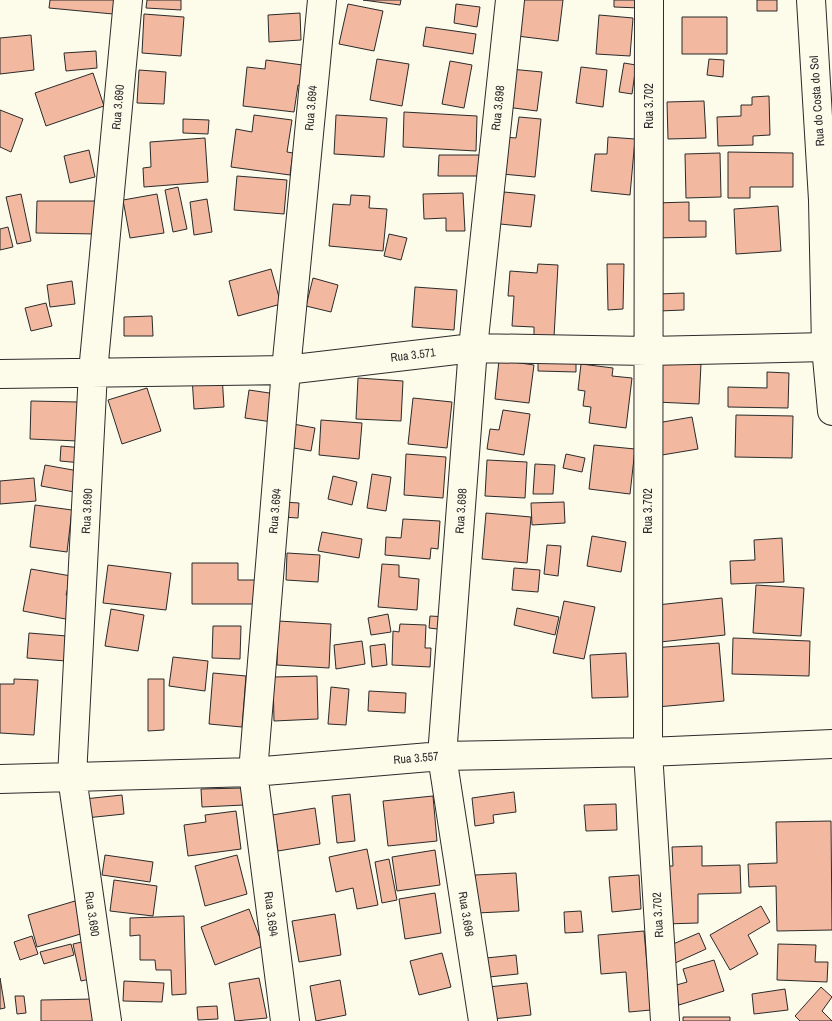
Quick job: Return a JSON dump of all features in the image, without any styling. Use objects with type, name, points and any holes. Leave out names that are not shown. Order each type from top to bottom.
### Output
[{"type":"street","name":"Rua 3.690","points":[[107,1021],[72,777],[93,372],[128,0]]},
{"type":"street","name":"Rua 3.694","points":[[285,1021],[253,772],[286,370],[322,0]]},
{"type":"street","name":"Rua 3.698","points":[[483,1021],[442,756],[473,348],[510,0]]},
{"type":"street","name":"Rua 3.702","points":[[649,0],[647,352],[648,752],[665,1021]]},
{"type":"street","name":"Rua do Costa do Sol","points":[[811,0],[828,199],[826,347],[832,411]]},
{"type":"street","name":"Rua 3.571","points":[[0,374],[286,370],[473,348],[647,352],[826,347]]},
{"type":"street","name":"Rua 3.557","points":[[0,779],[253,772],[442,756],[648,752],[832,744]]},
{"type":"building","points":[[50,0],[114,0],[113,14],[49,8]]},
{"type":"building","points":[[147,0],[181,0],[181,10],[146,8]]},
{"type":"building","points":[[363,0],[401,0],[400,5]]},
{"type":"building","points":[[521,0],[563,0],[558,41],[517,36]]},
{"type":"building","points":[[614,0],[641,0],[640,8],[614,7]]},
{"type":"building","points":[[757,0],[777,0],[777,11],[757,11]]},
{"type":"building","points":[[348,4],[383,11],[374,51],[339,44]]},
{"type":"building","points":[[456,4],[480,7],[477,27],[454,23]]},
{"type":"building","points":[[300,13],[301,40],[269,42],[268,15]]},
{"type":"building","points":[[144,14],[184,17],[181,56],[142,53]]},
{"type":"building","points":[[599,15],[633,18],[630,56],[596,54]]},
{"type":"building","points":[[682,17],[727,17],[727,54],[682,54]]},
{"type":"building","points":[[426,27],[476,34],[473,54],[423,46]]},
{"type":"building","points":[[31,35],[34,70],[0,74],[0,38]]},
{"type":"building","points":[[96,51],[97,68],[66,71],[64,53]]},
{"type":"building","points":[[377,59],[409,64],[402,106],[370,100]]},
{"type":"building","points":[[709,59],[724,60],[723,77],[707,75]]},
{"type":"building","points":[[266,60],[310,66],[307,87],[298,85],[294,112],[243,106],[247,67],[265,69]]},
{"type":"building","points":[[450,61],[472,65],[464,108],[442,104]]},
{"type":"building","points":[[624,63],[636,65],[632,94],[619,92]]},
{"type":"building","points":[[581,67],[607,70],[603,107],[576,103]]},
{"type":"building","points":[[510,69],[542,72],[537,111],[506,107]]},
{"type":"building","points":[[139,70],[166,72],[164,104],[137,103]]},
{"type":"building","points":[[93,73],[104,106],[46,126],[35,93]]},
{"type":"building","points":[[769,96],[770,135],[753,136],[753,145],[718,146],[717,117],[741,116],[741,105],[752,105],[752,97]]},
{"type":"building","points":[[704,101],[706,138],[668,139],[667,102]]},
{"type":"building","points":[[0,110],[23,119],[11,152],[0,147]]},
{"type":"building","points":[[404,112],[477,116],[476,151],[403,147]]},
{"type":"building","points":[[254,115],[292,120],[287,152],[293,153],[290,175],[231,167],[236,129],[252,132]]},
{"type":"building","points":[[336,115],[387,118],[384,157],[334,154]]},
{"type":"building","points":[[519,117],[541,119],[535,177],[502,174],[505,137],[516,138]]},
{"type":"building","points":[[183,119],[209,120],[208,134],[183,133]]},
{"type":"building","points":[[608,137],[635,139],[630,195],[591,191],[595,154],[607,154]]},
{"type":"building","points":[[205,138],[208,182],[144,187],[143,168],[151,167],[150,142]]},
{"type":"building","points":[[89,150],[95,177],[70,183],[64,156]]},
{"type":"building","points":[[728,152],[793,153],[793,187],[750,187],[750,198],[728,198]]},
{"type":"building","points":[[720,153],[721,197],[686,198],[685,154]]},
{"type":"building","points":[[439,155],[480,155],[480,176],[438,176]]},
{"type":"building","points":[[237,176],[287,180],[284,214],[234,210]]},
{"type":"building","points":[[178,187],[187,229],[173,232],[165,190]]},
{"type":"building","points":[[504,192],[535,195],[531,227],[500,224]]},
{"type":"building","points":[[463,193],[465,231],[446,231],[446,218],[424,219],[423,194]]},
{"type":"building","points":[[21,194],[31,241],[17,244],[6,197]]},
{"type":"building","points":[[157,194],[164,233],[130,238],[123,200]]},
{"type":"building","points":[[351,195],[370,196],[369,208],[387,209],[383,251],[329,246],[333,204],[350,205]]},
{"type":"building","points":[[207,199],[212,232],[194,235],[190,202]]},
{"type":"building","points":[[37,201],[99,201],[98,234],[36,233]]},
{"type":"building","points":[[689,202],[689,221],[706,221],[706,237],[654,238],[654,203]]},
{"type":"building","points":[[778,206],[781,251],[736,254],[734,209]]},
{"type":"building","points":[[8,227],[13,247],[0,250],[0,229]]},
{"type":"building","points":[[389,234],[407,238],[401,260],[384,256]]},
{"type":"building","points":[[538,264],[558,265],[554,337],[534,336],[534,327],[512,326],[514,296],[508,296],[510,271],[537,273]]},
{"type":"building","points":[[607,264],[624,264],[623,309],[608,310]]},
{"type":"building","points":[[271,269],[281,304],[238,316],[229,281]]},
{"type":"building","points":[[313,278],[338,285],[331,312],[306,306]]},
{"type":"building","points":[[72,281],[75,304],[50,307],[47,285]]},
{"type":"building","points":[[415,287],[457,290],[454,330],[412,327]]},
{"type":"building","points":[[684,293],[684,310],[659,311],[658,294]]},
{"type":"building","points":[[46,303],[52,326],[31,331],[25,308]]},
{"type":"building","points":[[152,316],[153,336],[124,336],[124,317]]},
{"type":"building","points":[[538,352],[576,353],[576,372],[538,371]]},
{"type":"building","points":[[499,360],[534,365],[529,403],[495,399]]},
{"type":"building","points":[[659,362],[701,364],[699,404],[656,402]]},
{"type":"building","points":[[581,364],[613,368],[612,376],[632,378],[626,428],[589,423],[591,407],[583,406],[585,391],[578,390]]},
{"type":"building","points":[[767,372],[789,373],[788,408],[728,407],[728,387],[767,388]]},
{"type":"building","points":[[222,375],[224,407],[194,409],[192,377]]},
{"type":"building","points":[[358,378],[403,381],[401,421],[356,419]]},
{"type":"building","points":[[147,388],[161,431],[122,444],[108,400]]},
{"type":"building","points":[[249,390],[276,394],[272,422],[245,418]]},
{"type":"building","points":[[413,398],[452,402],[447,448],[408,444]]},
{"type":"building","points":[[31,401],[79,402],[78,441],[30,439]]},
{"type":"building","points":[[503,410],[530,414],[524,455],[487,449],[490,429],[499,430]]},
{"type":"building","points":[[736,415],[793,416],[792,458],[735,457]]},
{"type":"building","points":[[692,417],[698,449],[662,455],[657,423]]},
{"type":"building","points":[[321,420],[362,423],[359,459],[319,455]]},
{"type":"building","points":[[293,424],[315,428],[311,451],[288,447]]},
{"type":"building","points":[[594,445],[635,449],[630,494],[589,489]]},
{"type":"building","points":[[61,446],[84,448],[82,463],[60,461]]},
{"type":"building","points":[[406,454],[446,457],[443,498],[404,495]]},
{"type":"building","points":[[566,454],[585,458],[582,472],[563,468]]},
{"type":"building","points":[[487,460],[527,462],[525,498],[485,496]]},
{"type":"building","points":[[535,464],[555,465],[553,494],[533,494]]},
{"type":"building","points":[[45,465],[84,472],[80,493],[41,486]]},
{"type":"building","points":[[372,474],[391,477],[386,511],[367,508]]},
{"type":"building","points":[[333,476],[357,482],[352,505],[328,499]]},
{"type":"building","points":[[34,478],[36,501],[0,504],[0,481]]},
{"type":"building","points":[[283,502],[299,503],[298,518],[282,517]]},
{"type":"building","points":[[564,502],[565,523],[532,525],[531,503]]},
{"type":"building","points":[[35,505],[72,510],[67,552],[30,547]]},
{"type":"building","points":[[486,513],[531,517],[527,563],[482,559]]},
{"type":"building","points":[[403,519],[440,521],[438,549],[431,548],[430,559],[385,555],[386,537],[401,538]]},
{"type":"building","points":[[322,532],[362,539],[359,558],[318,551]]},
{"type":"building","points":[[592,536],[626,542],[621,572],[587,566]]},
{"type":"building","points":[[782,538],[784,582],[731,584],[730,561],[755,560],[754,540]]},
{"type":"building","points":[[547,545],[561,546],[558,576],[544,574]]},
{"type":"building","points":[[287,553],[320,555],[318,582],[286,580]]},
{"type":"building","points":[[192,563],[238,563],[238,580],[255,580],[255,604],[192,604]]},
{"type":"building","points":[[382,564],[399,565],[399,577],[419,579],[417,610],[378,607]]},
{"type":"building","points":[[108,565],[171,573],[166,610],[103,603]]},
{"type":"building","points":[[514,568],[540,570],[538,592],[512,590]]},
{"type":"building","points":[[31,569],[71,576],[66,595],[81,599],[76,621],[23,611]]},
{"type":"building","points":[[756,585],[804,588],[801,636],[753,633]]},
{"type":"building","points":[[722,598],[725,635],[660,642],[657,605]]},
{"type":"building","points":[[564,601],[595,607],[584,659],[553,653]]},
{"type":"building","points":[[517,608],[559,617],[555,635],[514,625]]},
{"type":"building","points":[[111,609],[144,615],[138,651],[105,646]]},
{"type":"building","points":[[388,614],[391,632],[371,635],[368,618]]},
{"type":"building","points":[[430,616],[447,617],[446,630],[429,628]]},
{"type":"building","points":[[278,621],[331,624],[329,668],[277,665]]},
{"type":"building","points":[[400,624],[426,625],[425,648],[431,648],[430,667],[392,665],[393,631],[399,632]]},
{"type":"building","points":[[213,626],[241,626],[240,659],[212,658]]},
{"type":"building","points":[[29,633],[67,636],[66,661],[27,658]]},
{"type":"building","points":[[733,638],[810,641],[809,676],[732,674]]},
{"type":"building","points":[[362,641],[365,664],[336,669],[334,645]]},
{"type":"building","points":[[719,643],[724,701],[657,707],[652,648]]},
{"type":"building","points":[[385,644],[387,665],[372,667],[370,646]]},
{"type":"building","points":[[626,653],[628,697],[592,698],[590,655]]},
{"type":"building","points":[[173,657],[208,661],[205,691],[169,686]]},
{"type":"building","points":[[213,673],[246,676],[242,727],[209,724]]},
{"type":"building","points":[[317,676],[318,719],[274,721],[273,677]]},
{"type":"building","points":[[14,679],[38,680],[34,735],[0,733],[0,684],[14,684]]},
{"type":"building","points":[[148,679],[164,679],[164,730],[148,731]]},
{"type":"building","points":[[331,687],[349,689],[346,725],[328,724]]},
{"type":"building","points":[[369,691],[406,693],[405,713],[368,711]]},
{"type":"building","points":[[243,788],[244,805],[202,807],[201,789]]},
{"type":"building","points":[[514,792],[516,812],[493,815],[494,823],[475,826],[472,798]]},
{"type":"building","points":[[350,794],[355,841],[337,843],[332,796]]},
{"type":"building","points":[[122,795],[124,814],[86,818],[84,799]]},
{"type":"building","points":[[433,796],[437,841],[388,846],[383,801]]},
{"type":"building","points":[[616,804],[617,830],[586,831],[584,805]]},
{"type":"building","points":[[315,808],[320,844],[278,851],[272,815]]},
{"type":"building","points":[[236,811],[241,849],[188,856],[184,825],[206,822],[205,815]]},
{"type":"building","points":[[831,821],[832,930],[777,931],[776,886],[749,887],[748,864],[777,863],[776,822]]},
{"type":"building","points":[[702,846],[702,866],[740,865],[741,893],[698,894],[698,923],[665,924],[664,866],[673,866],[672,847]]},
{"type":"building","points":[[367,849],[378,905],[357,909],[353,888],[336,892],[329,857]]},
{"type":"building","points":[[435,850],[440,885],[397,891],[392,857]]},
{"type":"building","points":[[105,855],[153,862],[150,882],[102,875]]},
{"type":"building","points":[[237,855],[247,894],[205,906],[195,866]]},
{"type":"building","points":[[389,859],[397,900],[382,903],[375,862]]},
{"type":"building","points":[[516,873],[519,911],[477,913],[475,875]]},
{"type":"building","points":[[639,875],[641,909],[612,912],[609,877]]},
{"type":"building","points":[[114,880],[157,886],[153,916],[110,911]]},
{"type":"building","points":[[435,893],[441,933],[405,939],[399,899]]},
{"type":"building","points":[[75,901],[84,933],[37,947],[28,915]]},
{"type":"building","points":[[761,906],[770,922],[748,935],[758,954],[730,970],[710,935]]},
{"type":"building","points":[[249,909],[263,946],[215,965],[201,927]]},
{"type":"building","points":[[581,911],[583,932],[565,933],[564,912]]},
{"type":"building","points":[[335,914],[341,955],[299,962],[292,921]]},
{"type":"building","points":[[184,916],[186,994],[172,995],[171,970],[156,970],[155,960],[140,960],[140,935],[130,936],[130,918]]},
{"type":"building","points":[[644,931],[651,1010],[629,1012],[626,972],[601,974],[598,935]]},
{"type":"building","points":[[699,933],[706,949],[673,964],[666,947]]},
{"type":"building","points":[[32,936],[38,954],[20,960],[14,942]]},
{"type":"building","points":[[82,942],[99,977],[81,981],[73,944]]},
{"type":"building","points":[[71,944],[74,955],[44,964],[40,952]]},
{"type":"building","points":[[778,944],[816,945],[815,962],[828,962],[827,982],[777,980]]},
{"type":"building","points":[[442,953],[451,987],[419,995],[410,961]]},
{"type":"building","points":[[516,955],[518,974],[489,977],[486,958]]},
{"type":"building","points":[[714,960],[724,991],[679,1005],[673,986],[687,982],[683,969]]},
{"type":"building","points":[[0,978],[5,1008],[0,1009]]},
{"type":"building","points":[[259,978],[267,1018],[235,1021],[229,983]]},
{"type":"building","points":[[340,980],[346,1015],[316,1021],[310,986]]},
{"type":"building","points":[[124,981],[164,983],[162,1002],[123,1001]]},
{"type":"building","points":[[527,983],[531,1015],[492,1019],[488,987]]},
{"type":"building","points":[[821,987],[832,997],[822,1011],[832,1021],[800,1021],[795,1016]]},
{"type":"building","points":[[785,989],[788,1010],[754,1014],[752,994]]},
{"type":"building","points":[[15,996],[24,996],[26,1013],[17,1014]]},
{"type":"building","points":[[94,999],[94,1021],[41,1021],[41,1000]]},
{"type":"building","points":[[217,1006],[218,1019],[198,1020],[197,1007]]},
{"type":"building","points":[[683,1017],[730,1017],[730,1021],[683,1021]]}]
